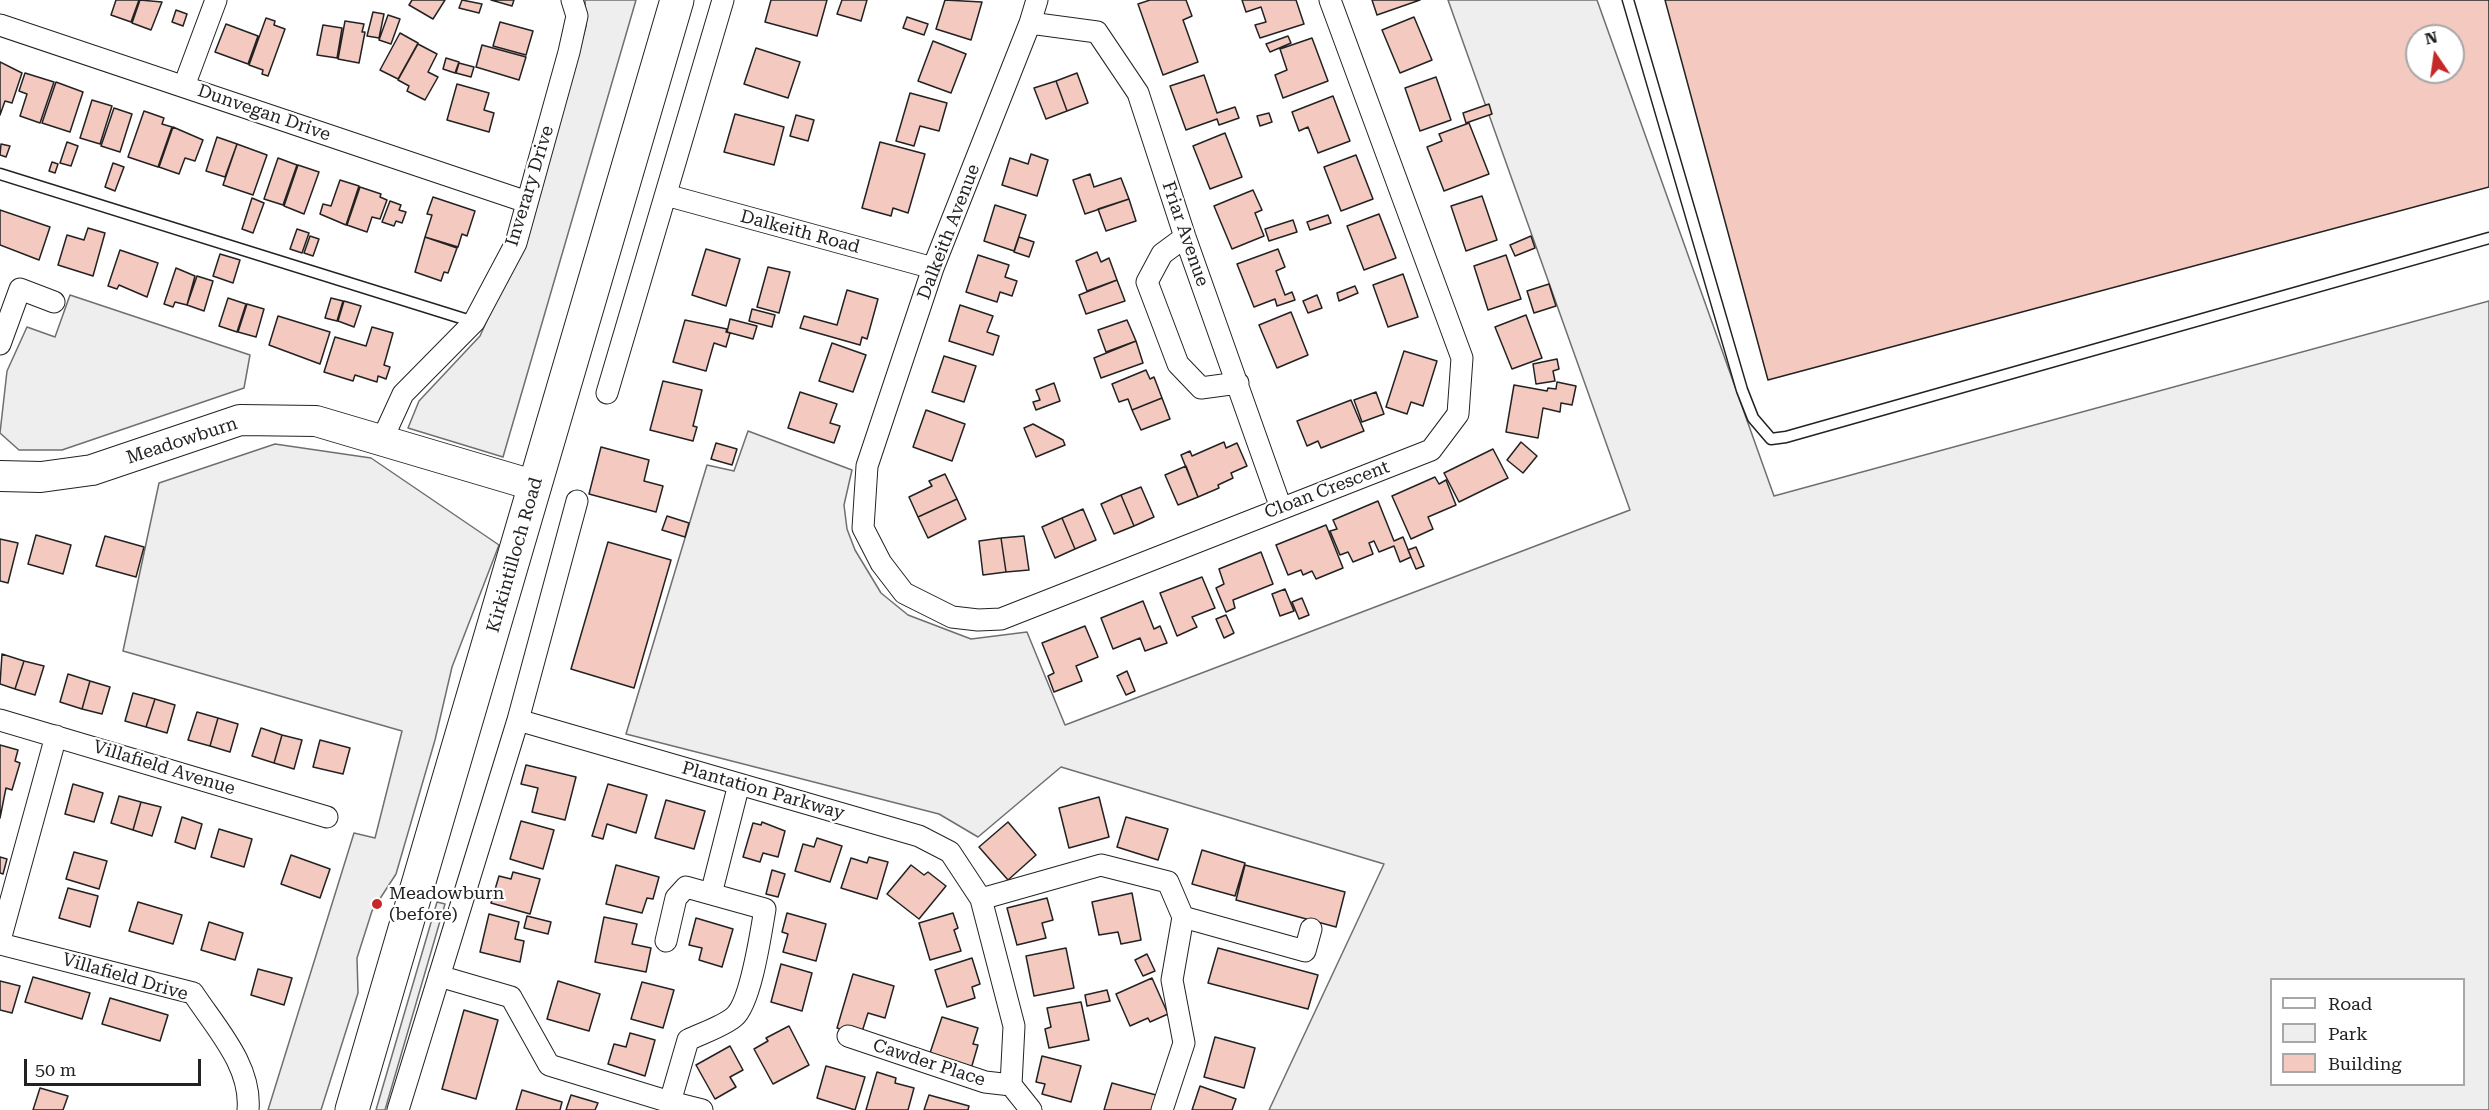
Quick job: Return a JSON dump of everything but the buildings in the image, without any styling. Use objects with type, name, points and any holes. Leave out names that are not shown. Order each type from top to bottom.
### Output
[{"type":"main road","name":"Kirkintilloch Road","points":[[351,1110],[677,0]]},
{"type":"street","points":[[184,86],[216,0]]},
{"type":"street","name":"Inverary Drive","points":[[381,442],[403,394],[474,322],[516,243],[569,52],[576,16],[572,0]]},
{"type":"street","points":[[607,393],[723,0]]},
{"type":"street","name":"Dalkeith Avenue","points":[[867,466],[933,268],[1037,0]]},
{"type":"street","name":"Cloan Crescent","points":[[867,466],[863,528],[881,563],[904,593],[952,617],[978,620],[1001,619],[1431,450],[1458,414],[1462,358],[1330,0]]},
{"type":"street","name":"Friar Avenue","points":[[1030,23],[1097,32],[1138,93],[1185,237],[1281,508]]},
{"type":"street","name":"Dunvegan Drive","points":[[0,25],[527,202]]},
{"type":"street","name":"Dalkeith Road","points":[[666,195],[933,268]]},
{"type":"street","points":[[1185,237],[1162,254],[1147,282],[1178,364],[1200,388],[1238,383]]},
{"type":"street","points":[[0,344],[20,290],[54,302]]},
{"type":"street","name":"Meadowburn","points":[[0,476],[41,477],[92,470],[240,420],[316,420],[381,442],[536,486]]},
{"type":"street","points":[[399,1110],[438,976],[518,720],[577,501]]},
{"type":"street","name":"Villafield Avenue","points":[[0,720],[327,817]]},
{"type":"street","name":"Plantation Parkway","points":[[518,720],[919,836],[950,852],[981,899],[1014,1026],[1011,1085]]},
{"type":"street","points":[[0,942],[56,736]]},
{"type":"street","points":[[711,894],[739,784]]},
{"type":"street","points":[[981,899],[1101,865],[1168,882],[1183,917],[1172,980],[1184,1043],[1162,1110]]},
{"type":"street","points":[[666,941],[676,898],[686,887],[765,909],[760,943],[748,988],[735,1017],[688,1040],[670,1102]]},
{"type":"street","points":[[1183,917],[1305,951],[1311,929]]},
{"type":"street","name":"Villafield Drive","points":[[0,942],[193,993],[236,1058],[249,1096],[248,1110]]},
{"type":"street","points":[[438,976],[511,997],[549,1065],[702,1110]]},
{"type":"street","name":"Cawder Place","points":[[848,1036],[985,1082],[1011,1085]]},
{"type":"street","points":[[1011,1085],[1031,1110]]},
{"type":"lane","points":[[1628,0],[1742,390],[1753,418],[1771,439],[1786,437],[2489,238]]},
{"type":"lane","points":[[0,174],[474,322]]},
{"type":"green space","points":[[585,0],[636,0],[503,457],[408,428],[419,401],[480,336],[536,209],[586,26]]},
{"type":"green space","points":[[1448,0],[1597,0],[1774,496],[2489,301],[2489,1110],[1269,1110],[1384,864],[1061,767],[978,837],[939,814],[626,734],[707,465],[734,471],[748,431],[852,470],[844,505],[847,529],[855,550],[881,593],[908,615],[971,639],[1027,632],[1065,725],[1630,510]]},
{"type":"green space","points":[[70,295],[250,355],[244,388],[62,450],[19,450],[0,433],[7,371],[27,327],[55,337]]},
{"type":"green space","points":[[275,444],[371,458],[499,545],[452,667],[435,740],[396,874],[372,911],[357,958],[358,993],[321,1110],[268,1110],[354,833],[375,838],[402,731],[123,651],[159,483]]},
{"type":"green space","points":[[437,902],[445,904],[385,1110],[376,1110]]},
{"type":"place","name":"Meadowburn (before)","points":[[377,904]]}]
